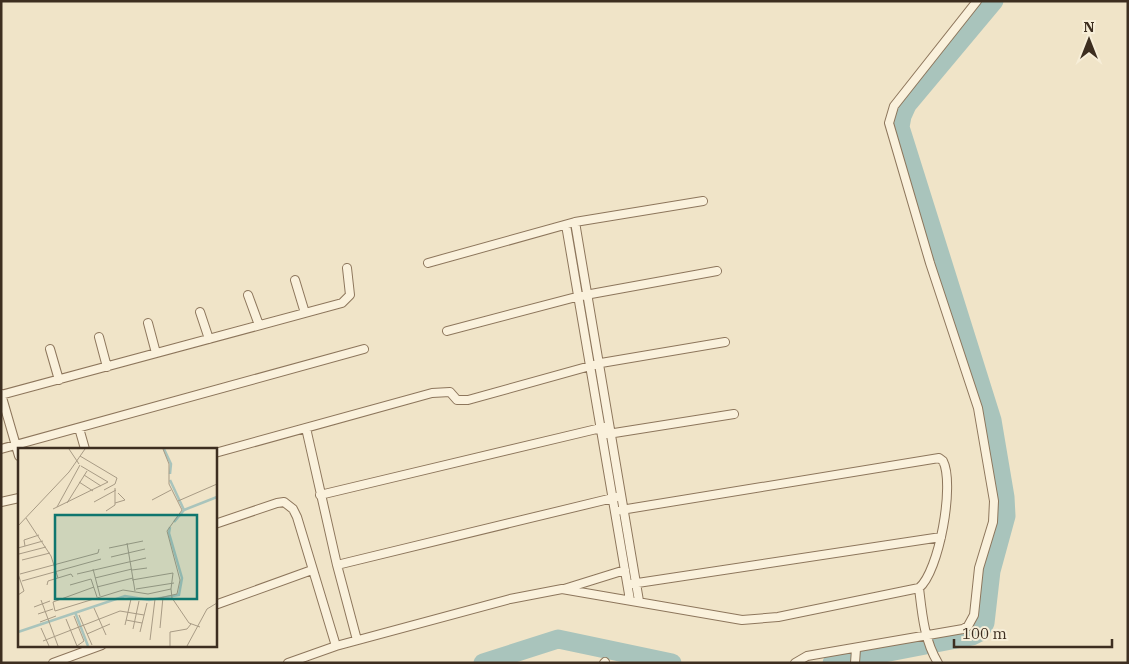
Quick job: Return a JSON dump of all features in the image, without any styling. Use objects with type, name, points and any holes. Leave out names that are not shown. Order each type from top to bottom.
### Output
[{"type":"street","points":[[795,663],[807,656],[856,652],[926,634],[963,629],[972,621],[979,568],[993,522],[994,501],[981,422],[890,133],[889,116],[894,106],[977,1]]},
{"type":"street","points":[[428,263],[566,224],[702,201]]},
{"type":"street","points":[[576,222],[592,366],[602,432],[617,497],[624,509],[632,584],[630,600]]},
{"type":"street","points":[[566,224],[601,363],[611,430],[617,497],[615,511],[625,570],[639,602]]},
{"type":"street","points":[[18,452],[1,395],[342,303],[347,300],[351,288],[348,268]]},
{"type":"street","points":[[446,331],[584,295],[717,271]]},
{"type":"street","points":[[295,280],[305,313]]},
{"type":"street","points":[[248,295],[259,325]]},
{"type":"street","points":[[200,312],[209,339]]},
{"type":"street","points":[[148,322],[156,353]]},
{"type":"street","points":[[99,337],[107,367]]},
{"type":"street","points":[[216,453],[432,393],[450,392],[457,400],[468,400],[601,363],[725,342]]},
{"type":"street","points":[[50,349],[59,380]]},
{"type":"street","points":[[1,449],[364,349]]},
{"type":"street","points":[[320,495],[611,430],[734,414]]},
{"type":"street","points":[[79,428],[85,448]]},
{"type":"street","points":[[306,428],[320,495],[357,640]]},
{"type":"street","points":[[562,589],[742,620],[778,617],[918,588],[925,583],[929,575],[941,537],[947,474],[943,461],[939,458],[615,511]]},
{"type":"street","points":[[337,565],[617,497]]},
{"type":"street","points":[[1,502],[18,498]]},
{"type":"street","points":[[216,524],[284,502],[293,509],[336,646]]},
{"type":"street","points":[[632,584],[941,537]]},
{"type":"street","points":[[216,605],[312,570]]},
{"type":"street","points":[[288,663],[357,640],[510,598],[562,589],[625,570]]},
{"type":"street","points":[[918,588],[926,634],[931,652],[938,663]]},
{"type":"street","points":[[52,663],[99,646]]},
{"type":"street","points":[[855,663],[856,652]]},
{"type":"waterway","points":[[832,663],[972,636],[980,632],[985,623],[991,571],[1006,516],[1005,497],[992,420],[900,127],[907,105],[994,1]]},
{"type":"waterway","points":[[483,663],[558,639],[672,663]]}]
